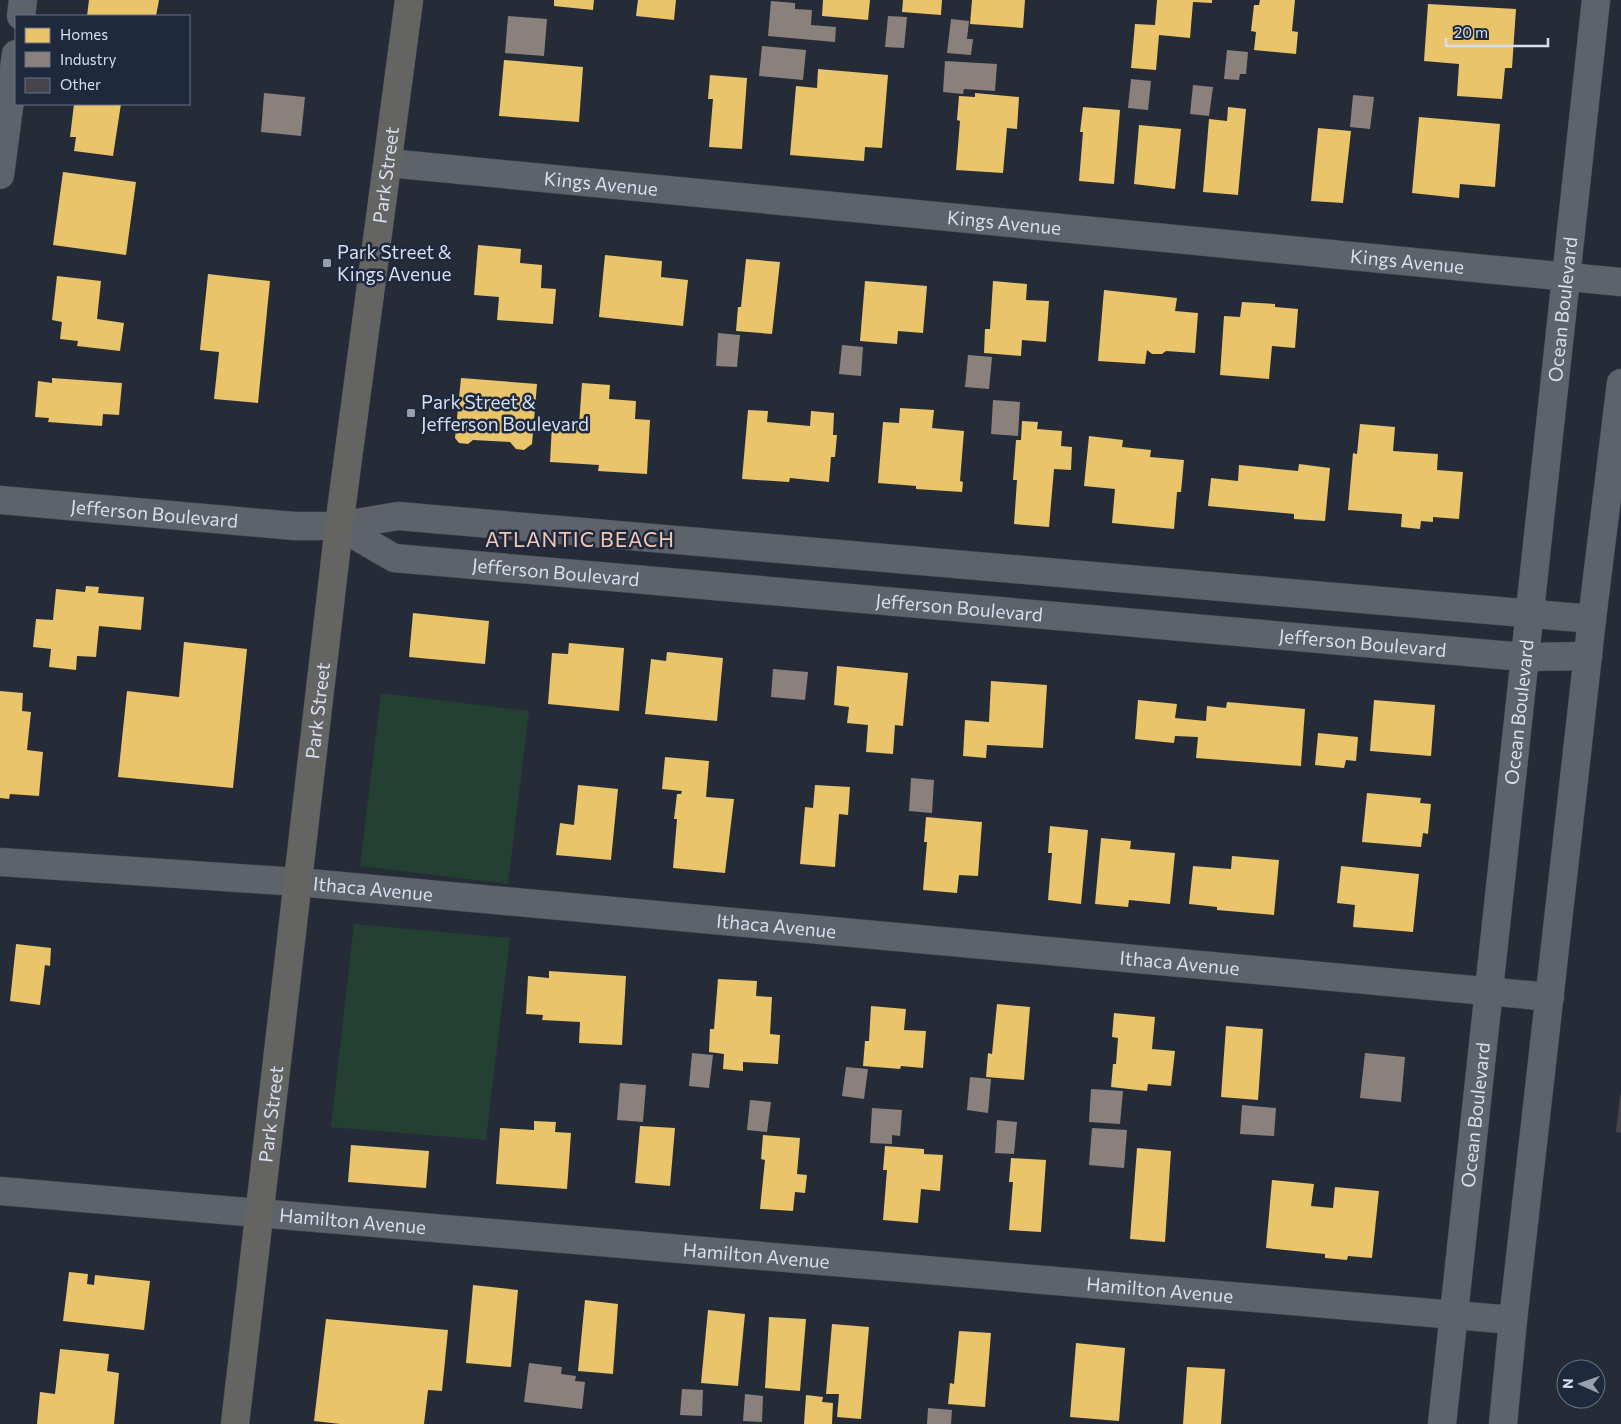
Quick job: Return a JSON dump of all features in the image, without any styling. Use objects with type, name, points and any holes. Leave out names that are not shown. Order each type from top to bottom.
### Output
[{"type":"highway","name":"Park Street","points":[[235,1424],[339,526],[409,0]]},
{"type":"street","points":[[21,15],[23,0]]},
{"type":"street","name":"Ocean Boulevard","points":[[1442,1424],[1596,0]]},
{"type":"street","points":[[0,176],[15,62]]},
{"type":"street","name":"Kings Avenue","points":[[388,163],[1621,282]]},
{"type":"street","points":[[1503,1424],[1592,619],[1621,383]]},
{"type":"street","name":"Jefferson Boulevard","points":[[0,500],[294,526],[339,526],[398,516],[1592,619]]},
{"type":"street","name":"Jefferson Boulevard","points":[[339,526],[394,558],[1524,657],[1588,656]]},
{"type":"street","name":"Ithaca Avenue","points":[[0,862],[298,882],[1550,997]]},
{"type":"street","name":"Hamilton Avenue","points":[[0,1190],[1513,1320]]},
{"type":"green space","points":[[381,693],[529,711],[508,884],[360,866]]},
{"type":"green space","points":[[354,924],[510,938],[486,1140],[331,1127]]},
{"type":"building: Homes","points":[[89,0],[159,0],[156,15],[87,15]]},
{"type":"building: Homes","points":[[554,0],[594,0],[593,10],[554,6]]},
{"type":"building: Homes","points":[[638,0],[676,0],[674,20],[636,16]]},
{"type":"building: Homes","points":[[823,0],[870,0],[868,20],[822,16]]},
{"type":"building: Homes","points":[[903,0],[942,0],[941,15],[902,12]]},
{"type":"building: Homes","points":[[972,0],[1025,0],[1023,28],[970,24]]},
{"type":"building: Homes","points":[[1157,0],[1212,0],[1212,3],[1193,2],[1190,38],[1159,35],[1156,70],[1131,68],[1135,24],[1155,25]]},
{"type":"building: Homes","points":[[1260,0],[1295,0],[1292,31],[1298,32],[1296,54],[1254,50],[1256,32],[1251,31],[1254,5],[1259,5]]},
{"type":"building: Homes","points":[[1428,4],[1516,9],[1512,68],[1505,68],[1502,99],[1457,96],[1459,64],[1424,61]]},
{"type":"building: Homes","points":[[504,60],[583,67],[579,122],[499,116]]},
{"type":"building: Homes","points":[[818,69],[888,75],[882,148],[865,147],[864,161],[790,155],[796,86],[817,88]]},
{"type":"building: Homes","points":[[710,75],[747,78],[742,149],[709,147],[713,99],[708,99]]},
{"type":"building: Homes","points":[[975,93],[1019,97],[1017,129],[1007,128],[1003,173],[956,170],[960,121],[957,120],[959,96],[975,97]]},
{"type":"building: Homes","points":[[74,105],[121,105],[113,156],[74,151],[76,137],[70,137]]},
{"type":"building: Homes","points":[[1083,107],[1120,110],[1114,184],[1079,181],[1083,132],[1080,132]]},
{"type":"building: Homes","points":[[1228,107],[1246,109],[1238,195],[1203,192],[1209,119],[1227,121]]},
{"type":"building: Homes","points":[[1419,117],[1500,124],[1495,187],[1460,184],[1459,198],[1412,193]]},
{"type":"building: Homes","points":[[1139,125],[1181,129],[1175,189],[1134,184]]},
{"type":"building: Homes","points":[[1318,128],[1351,131],[1343,203],[1311,201]]},
{"type":"building: Homes","points":[[63,172],[136,182],[126,255],[53,245]]},
{"type":"building: Homes","points":[[478,245],[521,249],[520,263],[542,265],[541,288],[556,289],[553,324],[497,320],[499,297],[474,295]]},
{"type":"building: Homes","points":[[605,255],[662,261],[661,277],[688,280],[683,326],[599,317]]},
{"type":"building: Homes","points":[[746,259],[780,262],[772,334],[736,331],[738,307],[741,307]]},
{"type":"building: Homes","points":[[208,274],[270,281],[258,403],[214,399],[219,352],[200,350]]},
{"type":"building: Homes","points":[[57,276],[101,281],[97,319],[124,323],[120,351],[77,346],[78,341],[60,339],[62,322],[52,320]]},
{"type":"building: Homes","points":[[865,281],[927,286],[923,333],[898,331],[897,344],[860,341]]},
{"type":"building: Homes","points":[[993,281],[1027,284],[1026,300],[1049,301],[1046,342],[1022,340],[1021,356],[984,353],[985,329],[990,329]]},
{"type":"building: Homes","points":[[1104,290],[1177,298],[1175,311],[1198,313],[1195,353],[1166,351],[1162,354],[1152,354],[1147,350],[1145,364],[1098,361]]},
{"type":"building: Homes","points":[[1242,302],[1275,304],[1275,307],[1298,309],[1295,348],[1272,346],[1269,379],[1220,375],[1224,316],[1240,317]]},
{"type":"building: Homes","points":[[52,378],[122,383],[119,415],[103,414],[102,426],[48,422],[49,418],[35,417],[38,381],[52,383]]},
{"type":"building: Homes","points":[[461,378],[537,384],[532,444],[524,450],[516,449],[510,442],[473,440],[468,444],[459,443],[455,438]]},
{"type":"building: Homes","points":[[582,383],[610,385],[609,399],[636,401],[635,419],[650,420],[647,474],[598,471],[599,465],[550,462],[552,424],[579,425]]},
{"type":"building: Homes","points":[[900,408],[934,410],[932,428],[964,431],[960,481],[963,482],[962,492],[916,489],[916,486],[878,483],[883,422],[899,423]]},
{"type":"building: Homes","points":[[748,410],[768,411],[767,422],[810,426],[811,411],[834,413],[833,435],[837,435],[835,457],[831,457],[829,482],[790,478],[789,482],[742,479]]},
{"type":"building: Homes","points":[[1022,421],[1038,422],[1037,429],[1062,431],[1061,446],[1072,447],[1071,470],[1054,469],[1049,527],[1014,524],[1017,480],[1013,480],[1016,440],[1021,440]]},
{"type":"building: Homes","points":[[1360,424],[1395,427],[1393,451],[1438,454],[1437,470],[1463,472],[1459,519],[1433,517],[1433,522],[1421,521],[1420,529],[1401,527],[1402,514],[1348,510],[1353,453],[1357,454]]},
{"type":"building: Homes","points":[[1089,436],[1123,440],[1122,447],[1151,450],[1150,457],[1184,460],[1181,492],[1177,492],[1174,529],[1112,523],[1115,489],[1084,486]]},
{"type":"building: Homes","points":[[1299,464],[1330,468],[1325,521],[1294,519],[1294,514],[1208,506],[1211,478],[1238,481],[1239,465],[1298,471]]},
{"type":"building: Homes","points":[[86,586],[99,587],[98,593],[144,597],[141,630],[99,626],[96,657],[77,656],[76,670],[49,667],[51,649],[33,647],[36,619],[53,620],[56,589],[85,592]]},
{"type":"building: Homes","points":[[413,613],[489,621],[485,664],[409,657]]},
{"type":"building: Homes","points":[[184,642],[247,649],[233,788],[118,777],[127,691],[179,697]]},
{"type":"building: Homes","points":[[569,643],[624,648],[619,711],[548,704],[552,653],[568,654]]},
{"type":"building: Homes","points":[[667,652],[723,658],[717,721],[645,714],[651,659],[666,661]]},
{"type":"building: Homes","points":[[837,666],[908,673],[903,726],[895,725],[893,754],[866,752],[868,725],[847,723],[849,707],[834,705]]},
{"type":"building: Homes","points":[[991,681],[1047,685],[1043,748],[987,745],[986,758],[963,756],[965,720],[989,722]]},
{"type":"building: Homes","points":[[0,691],[23,693],[22,711],[31,712],[27,750],[43,752],[39,796],[10,794],[9,799],[0,798]]},
{"type":"building: Homes","points":[[1138,700],[1177,704],[1175,718],[1206,721],[1207,706],[1226,708],[1227,702],[1305,709],[1301,766],[1196,758],[1198,737],[1175,736],[1174,743],[1135,739]]},
{"type":"building: Homes","points":[[1374,700],[1435,705],[1431,756],[1370,751]]},
{"type":"building: Homes","points":[[1318,733],[1358,737],[1356,761],[1346,760],[1344,768],[1315,765]]},
{"type":"building: Homes","points":[[665,757],[709,761],[706,797],[734,799],[725,873],[673,868],[677,819],[674,819],[677,794],[681,794],[682,791],[662,789]]},
{"type":"building: Homes","points":[[578,785],[618,789],[611,860],[556,855],[560,823],[574,825]]},
{"type":"building: Homes","points":[[815,785],[850,787],[848,815],[839,814],[835,867],[800,864],[805,807],[813,808]]},
{"type":"building: Homes","points":[[1367,793],[1421,798],[1420,803],[1431,804],[1428,834],[1423,833],[1421,847],[1362,842]]},
{"type":"building: Homes","points":[[926,817],[982,822],[978,876],[959,875],[957,893],[923,890],[927,842],[924,842]]},
{"type":"building: Homes","points":[[1050,826],[1088,830],[1081,904],[1048,900],[1052,853],[1048,853]]},
{"type":"building: Homes","points":[[1101,838],[1131,841],[1130,849],[1175,853],[1170,904],[1129,900],[1128,907],[1095,904]]},
{"type":"building: Homes","points":[[1232,856],[1279,860],[1274,915],[1217,910],[1217,907],[1189,904],[1193,866],[1231,869]]},
{"type":"building: Homes","points":[[1341,866],[1419,874],[1413,932],[1353,927],[1355,905],[1337,903]]},
{"type":"building: Homes","points":[[16,944],[51,948],[50,966],[45,965],[40,1005],[10,1001]]},
{"type":"building: Homes","points":[[549,971],[626,976],[622,1045],[579,1043],[580,1022],[542,1020],[543,1015],[526,1014],[528,976],[549,978]]},
{"type":"building: Homes","points":[[718,979],[757,981],[756,996],[772,997],[770,1034],[780,1035],[778,1064],[743,1062],[743,1071],[723,1069],[724,1054],[709,1052],[710,1029],[714,1029]]},
{"type":"building: Homes","points":[[997,1004],[1030,1007],[1024,1080],[986,1077],[988,1053],[992,1054]]},
{"type":"building: Homes","points":[[871,1006],[906,1009],[904,1030],[926,1031],[923,1068],[901,1066],[900,1069],[863,1066],[865,1041],[869,1041]]},
{"type":"building: Homes","points":[[1114,1013],[1155,1017],[1152,1049],[1175,1051],[1171,1086],[1148,1084],[1147,1091],[1111,1087],[1113,1064],[1116,1064],[1118,1038],[1112,1037]]},
{"type":"building: Homes","points":[[1226,1026],[1263,1029],[1258,1100],[1221,1097]]},
{"type":"building: Homes","points":[[534,1121],[556,1122],[555,1132],[571,1133],[567,1189],[496,1184],[500,1128],[534,1130]]},
{"type":"building: Homes","points":[[640,1126],[675,1128],[670,1186],[635,1183]]},
{"type":"building: Homes","points":[[763,1135],[800,1138],[797,1174],[807,1175],[805,1193],[795,1192],[793,1211],[760,1209],[765,1160],[761,1159]]},
{"type":"building: Homes","points":[[351,1145],[429,1151],[426,1188],[348,1182]]},
{"type":"building: Homes","points":[[885,1146],[924,1149],[924,1154],[943,1155],[940,1191],[921,1189],[918,1223],[883,1220],[887,1170],[883,1170]]},
{"type":"building: Homes","points":[[1137,1148],[1171,1151],[1165,1242],[1130,1239]]},
{"type":"building: Homes","points":[[1011,1158],[1046,1160],[1041,1232],[1009,1230],[1013,1182],[1009,1182]]},
{"type":"building: Homes","points":[[1272,1180],[1314,1184],[1311,1206],[1333,1208],[1335,1187],[1379,1191],[1372,1258],[1348,1256],[1347,1260],[1325,1258],[1325,1254],[1266,1248]]},
{"type":"building: Homes","points":[[69,1272],[88,1274],[87,1284],[94,1285],[95,1275],[150,1281],[144,1330],[63,1321]]},
{"type":"building: Homes","points":[[473,1285],[518,1290],[511,1367],[466,1363]]},
{"type":"building: Homes","points":[[585,1300],[618,1304],[613,1374],[578,1371]]},
{"type":"building: Homes","points":[[708,1310],[745,1314],[738,1386],[701,1383]]},
{"type":"building: Homes","points":[[769,1317],[806,1319],[800,1391],[765,1388]]},
{"type":"building: Homes","points":[[326,1319],[448,1330],[442,1391],[428,1390],[424,1424],[340,1424],[314,1421]]},
{"type":"building: Homes","points":[[832,1324],[869,1327],[861,1419],[837,1417],[839,1394],[826,1394]]},
{"type":"building: Homes","points":[[959,1331],[991,1333],[985,1407],[948,1404],[950,1383],[954,1384]]},
{"type":"building: Homes","points":[[1076,1343],[1125,1348],[1119,1421],[1070,1417]]},
{"type":"building: Homes","points":[[60,1349],[109,1354],[107,1371],[119,1373],[114,1424],[37,1424],[40,1392],[55,1394]]},
{"type":"building: Homes","points":[[1187,1367],[1225,1369],[1221,1424],[1183,1424]]},
{"type":"building: Homes","points":[[806,1395],[823,1397],[822,1402],[833,1403],[832,1424],[804,1424]]},
{"type":"building: Industry","points":[[771,1],[795,3],[795,9],[812,10],[811,25],[836,27],[835,42],[768,36]]},
{"type":"building: Industry","points":[[508,16],[547,19],[544,56],[505,53]]},
{"type":"building: Industry","points":[[888,16],[907,17],[904,48],[885,47]]},
{"type":"building: Industry","points":[[951,19],[969,21],[967,39],[973,39],[971,55],[947,53]]},
{"type":"building: Industry","points":[[762,46],[806,50],[803,80],[759,76]]},
{"type":"building: Industry","points":[[1227,50],[1248,52],[1246,74],[1240,74],[1239,80],[1224,79]]},
{"type":"building: Industry","points":[[945,61],[997,64],[995,91],[964,89],[963,94],[943,92]]},
{"type":"building: Industry","points":[[1131,79],[1151,81],[1148,110],[1128,108]]},
{"type":"building: Industry","points":[[1193,85],[1213,87],[1209,116],[1190,114]]},
{"type":"building: Industry","points":[[264,93],[305,97],[301,136],[261,132]]},
{"type":"building: Industry","points":[[1353,95],[1374,97],[1370,129],[1350,127]]},
{"type":"building: Industry","points":[[718,333],[740,335],[737,367],[716,366]]},
{"type":"building: Industry","points":[[842,345],[863,347],[861,376],[839,374]]},
{"type":"building: Industry","points":[[968,355],[992,357],[989,389],[965,387]]},
{"type":"building: Industry","points":[[993,400],[1020,402],[1018,436],[991,434]]},
{"type":"building: Industry","points":[[773,669],[808,672],[805,700],[771,697]]},
{"type":"building: Industry","points":[[911,778],[934,780],[932,813],[909,811]]},
{"type":"building: Industry","points":[[692,1053],[713,1055],[709,1088],[689,1086]]},
{"type":"building: Industry","points":[[1365,1053],[1405,1057],[1401,1102],[1360,1098]]},
{"type":"building: Industry","points":[[846,1067],[868,1069],[864,1099],[842,1096]]},
{"type":"building: Industry","points":[[970,1077],[991,1079],[988,1113],[967,1110]]},
{"type":"building: Industry","points":[[620,1083],[646,1085],[643,1122],[617,1120]]},
{"type":"building: Industry","points":[[1091,1089],[1123,1091],[1120,1124],[1089,1122]]},
{"type":"building: Industry","points":[[750,1100],[771,1102],[767,1132],[747,1130]]},
{"type":"building: Industry","points":[[1242,1105],[1276,1108],[1274,1136],[1240,1134]]},
{"type":"building: Industry","points":[[872,1108],[902,1110],[900,1136],[892,1135],[892,1144],[870,1143]]},
{"type":"building: Industry","points":[[997,1120],[1017,1122],[1014,1154],[995,1153]]},
{"type":"building: Industry","points":[[1092,1128],[1127,1130],[1124,1168],[1089,1165]]},
{"type":"building: Industry","points":[[529,1363],[562,1367],[561,1374],[576,1376],[575,1381],[585,1382],[582,1409],[524,1402]]},
{"type":"building: Industry","points":[[682,1389],[703,1390],[702,1416],[680,1415]]},
{"type":"building: Industry","points":[[745,1394],[763,1396],[762,1422],[743,1421]]},
{"type":"building: Industry","points":[[928,1408],[952,1410],[951,1424],[927,1424]]},
{"type":"building: Other","points":[[1621,1095],[1621,1133],[1616,1132]]},
{"type":"place","name":"Park Street & Kings Avenue","points":[[327,263]]},
{"type":"place","name":"Park Street & Jefferson Boulevard","points":[[411,413]]},
{"type":"district","name":"ATLANTIC BEACH","points":[[580,540]]}]
